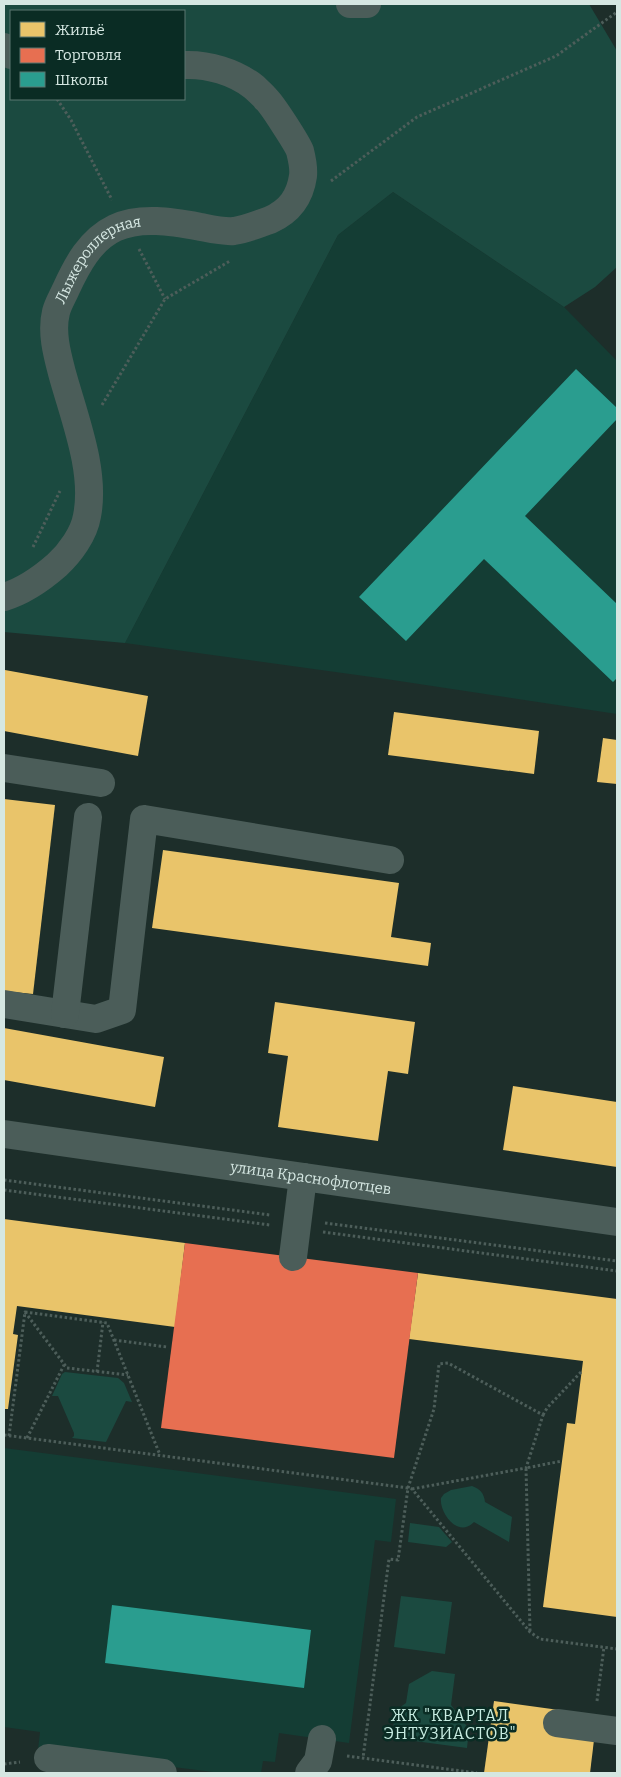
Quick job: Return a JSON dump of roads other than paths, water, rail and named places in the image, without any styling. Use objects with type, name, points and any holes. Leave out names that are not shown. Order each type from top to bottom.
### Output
[{"type":"street","points":[[350,4],[367,4]]},
{"type":"street","name":"Лыжероллерная","points":[[4,597],[30,586],[64,559],[77,541],[87,518],[90,491],[82,445],[58,355],[54,332],[56,312],[83,257],[98,239],[116,228],[141,222],[170,222],[233,231],[254,226],[279,216],[292,205],[301,188],[304,172],[300,149],[267,99],[252,85],[235,76],[199,65],[185,65]]},
{"type":"street","points":[[4,768],[101,783]]},
{"type":"street","points":[[65,1014],[88,816]]},
{"type":"street","points":[[4,1004],[96,1019],[122,1010],[144,819],[390,860]]},
{"type":"street","name":"улица Краснофлотцев","points":[[4,1134],[617,1222]]},
{"type":"street","points":[[293,1256],[303,1177]]},
{"type":"street","points":[[557,1723],[605,1730]]},
{"type":"street","points":[[48,1758],[99,1769],[163,1773]]},
{"type":"district","name":"ЖК \"КВАРТАЛ ЭНТУЗИАСТОВ\"","points":[[450,1724]]}]
